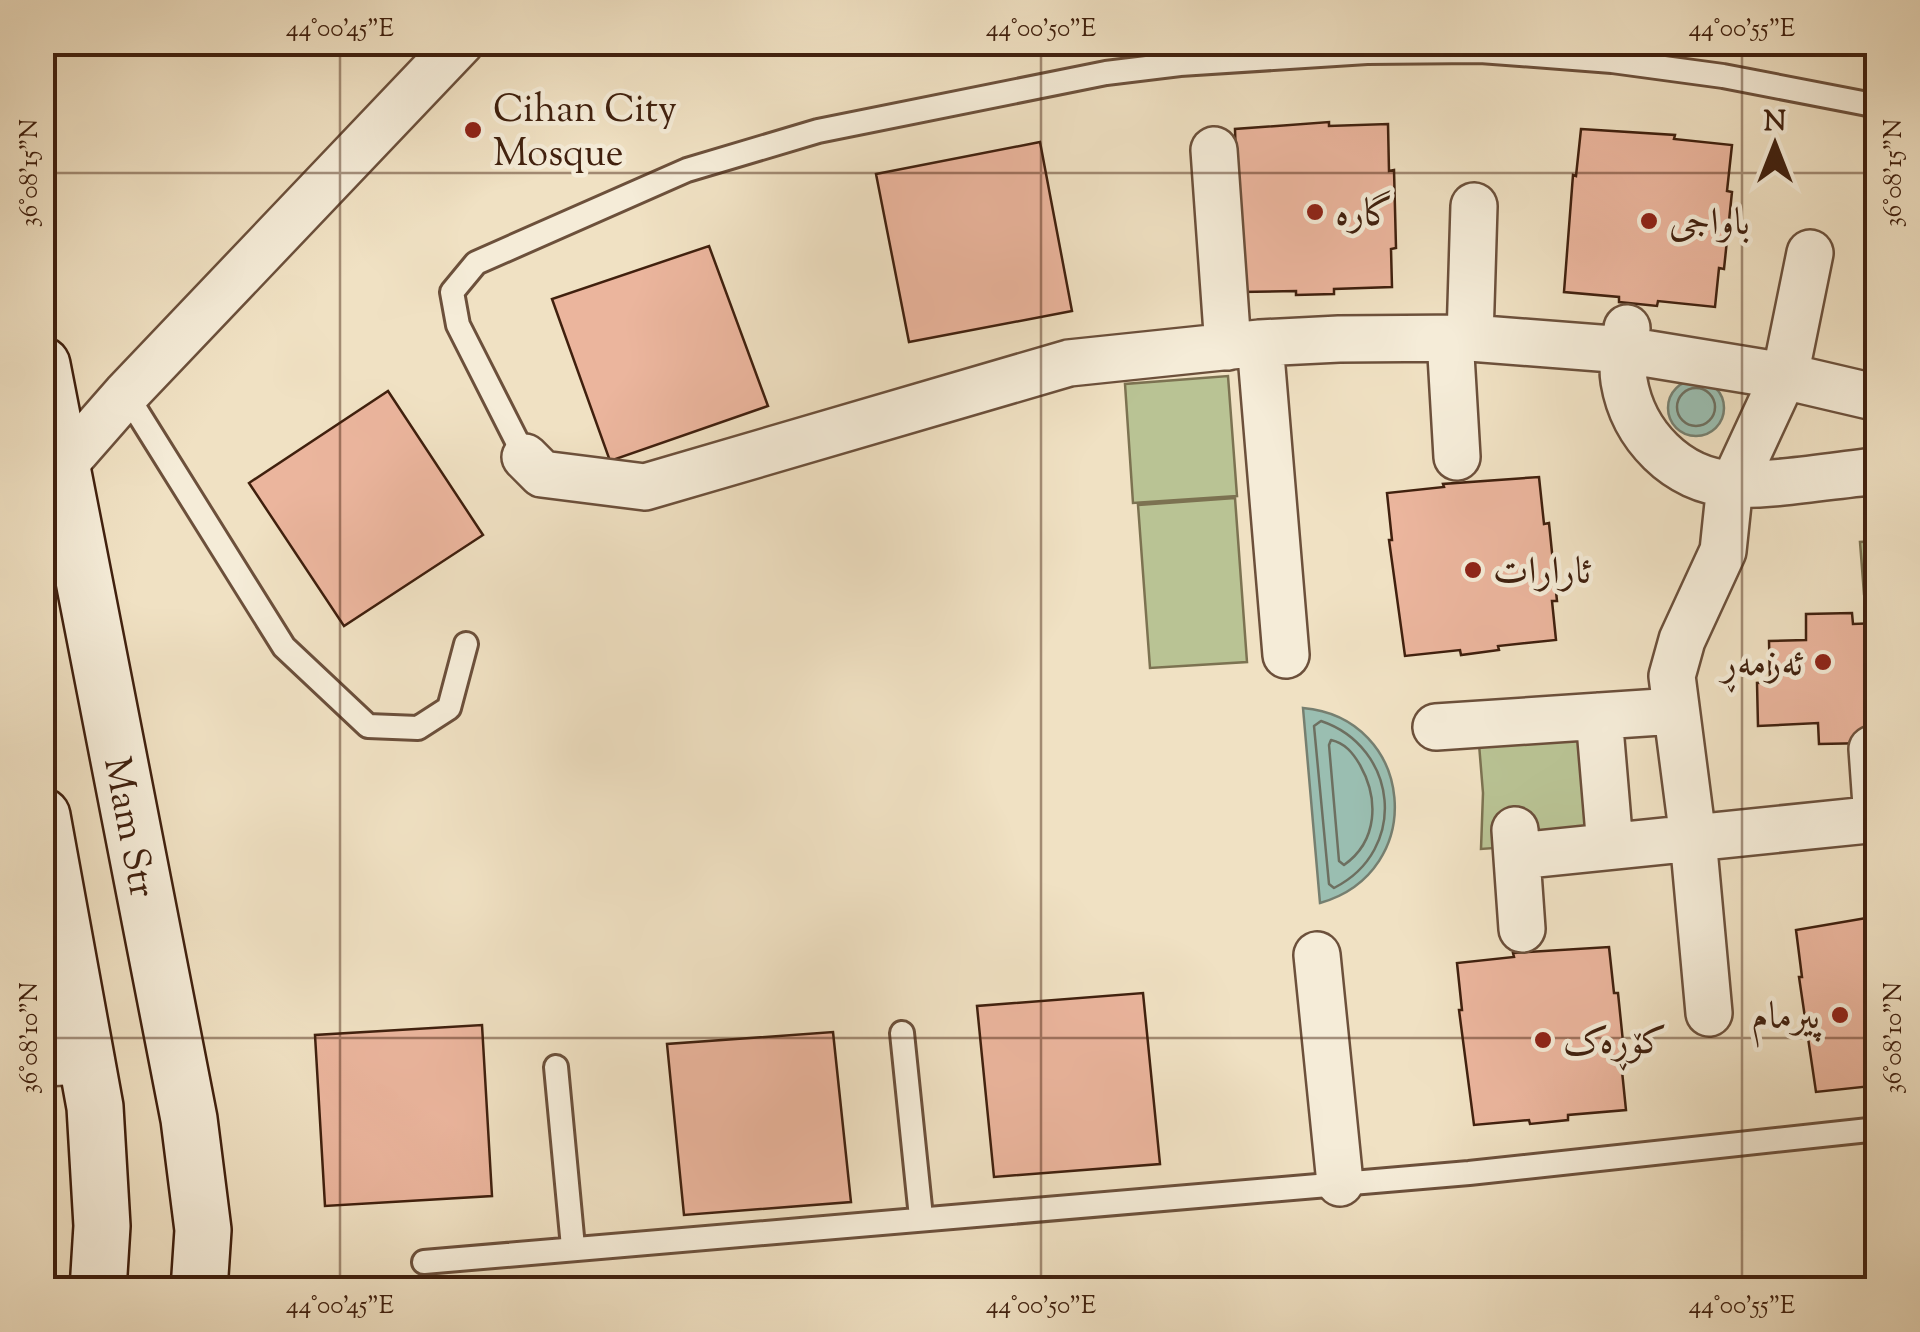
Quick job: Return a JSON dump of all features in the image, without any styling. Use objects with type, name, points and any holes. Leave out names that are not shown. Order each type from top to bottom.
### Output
[{"type":"street","points":[[62,467],[126,394],[462,42]]},
{"type":"street","points":[[1214,150],[1286,655]]},
{"type":"street","points":[[1457,457],[1460,338],[1474,206]]},
{"type":"street","points":[[1709,1013],[1693,838],[1672,676],[1676,656],[1723,552],[1729,494],[1784,376],[1810,253]]},
{"type":"street","points":[[525,458],[542,474],[645,487],[1069,364],[1244,345],[1319,321],[1460,338],[1626,339],[1877,395]]},
{"type":"street","points":[[1626,339],[1624,382],[1637,423],[1669,460],[1685,472],[1733,484],[1878,470]]},
{"type":"street","name":"Mam Str","points":[[42,365],[189,1119],[203,1230],[199,1290]]},
{"type":"street","points":[[1436,727],[1675,712]]},
{"type":"street","points":[[1599,716],[1610,846]]},
{"type":"street","points":[[1522,929],[1516,842],[1610,846],[1877,819],[1872,749]]},
{"type":"street","points":[[42,816],[65,1062],[100,1162],[98,1290]]},
{"type":"street","points":[[1317,955],[1340,1182]]},
{"type":"lane","points":[[525,458],[458,326],[452,292],[476,263],[686,170],[818,131],[1106,73],[1180,64],[1367,52],[1480,51],[1612,61],[1740,79],[1878,106]]},
{"type":"lane","points":[[126,394],[284,647],[368,726],[418,728],[449,708],[466,644]]},
{"type":"lane","points":[[902,1032],[921,1217]]},
{"type":"lane","points":[[556,1067],[573,1247]]},
{"type":"lane","points":[[424,1262],[1722,1148],[1878,1129]]},
{"type":"green space","points":[[1228,376],[1237,496],[1133,503],[1125,384]]},
{"type":"green space","points":[[1235,498],[1247,662],[1150,668],[1138,505]]},
{"type":"green space","points":[[1877,541],[1877,593],[1864,594],[1860,542]]},
{"type":"green space","points":[[1594,725],[1605,840],[1481,849],[1483,793],[1479,744]]},
{"type":"water","points":[[1696,380],[1716,388],[1724,408],[1716,428],[1696,436],[1676,428],[1668,408],[1676,388]]},
{"type":"water","points":[[1303,708],[1340,718],[1368,738],[1386,766],[1394,798],[1392,830],[1379,861],[1355,886],[1320,903]]},
{"type":"building","name":"گارە","points":[[1329,122],[1329,126],[1388,124],[1389,171],[1394,170],[1396,248],[1391,249],[1392,287],[1334,289],[1334,294],[1240,292],[1235,129]]},
{"type":"building","name":"باواجی","points":[[1581,129],[1675,135],[1674,139],[1732,145],[1727,191],[1732,192],[1724,269],[1719,268],[1715,307],[1658,301],[1657,306],[1619,302],[1619,297],[1564,292],[1573,175],[1576,176]]},
{"type":"building","points":[[1040,142],[1072,311],[909,342],[876,174]]},
{"type":"building","points":[[709,246],[768,406],[610,461],[552,299]]},
{"type":"building","points":[[388,391],[483,535],[344,626],[249,483]]},
{"type":"building","name":"ئارارات","points":[[1539,477],[1544,524],[1549,523],[1557,601],[1552,601],[1556,640],[1498,646],[1499,650],[1461,655],[1460,650],[1405,656],[1389,540],[1387,493],[1444,487],[1443,484]]},
{"type":"building","name":"ئەزمەڕ","points":[[1852,613],[1853,624],[1878,623],[1878,722],[1868,722],[1869,743],[1819,744],[1818,723],[1758,726],[1757,683],[1770,682],[1769,641],[1806,640],[1806,614]]},
{"type":"building","name":"پیرمام","points":[[1878,916],[1878,1089],[1872,1090],[1871,1086],[1816,1092],[1796,930]]},
{"type":"building","name":"کۆڕەک","points":[[1609,947],[1614,993],[1618,993],[1626,1110],[1568,1115],[1568,1120],[1530,1124],[1529,1120],[1474,1125],[1457,963],[1514,957],[1513,953]]},
{"type":"building","points":[[1143,993],[1160,1164],[994,1177],[977,1006]]},
{"type":"building","points":[[482,1025],[492,1196],[325,1206],[315,1035]]},
{"type":"building","points":[[833,1032],[851,1202],[684,1215],[667,1044]]},
{"type":"place","name":"Cihan City Mosque","points":[[473,130]]},
{"type":"place","name":"گارە","points":[[1315,212]]},
{"type":"place","name":"باواجی","points":[[1649,221]]},
{"type":"place","name":"ئارارات","points":[[1473,570]]},
{"type":"place","name":"ئەزمەڕ","points":[[1823,662]]},
{"type":"place","name":"پیرمام","points":[[1840,1015]]},
{"type":"place","name":"کۆڕەک","points":[[1543,1040]]}]
